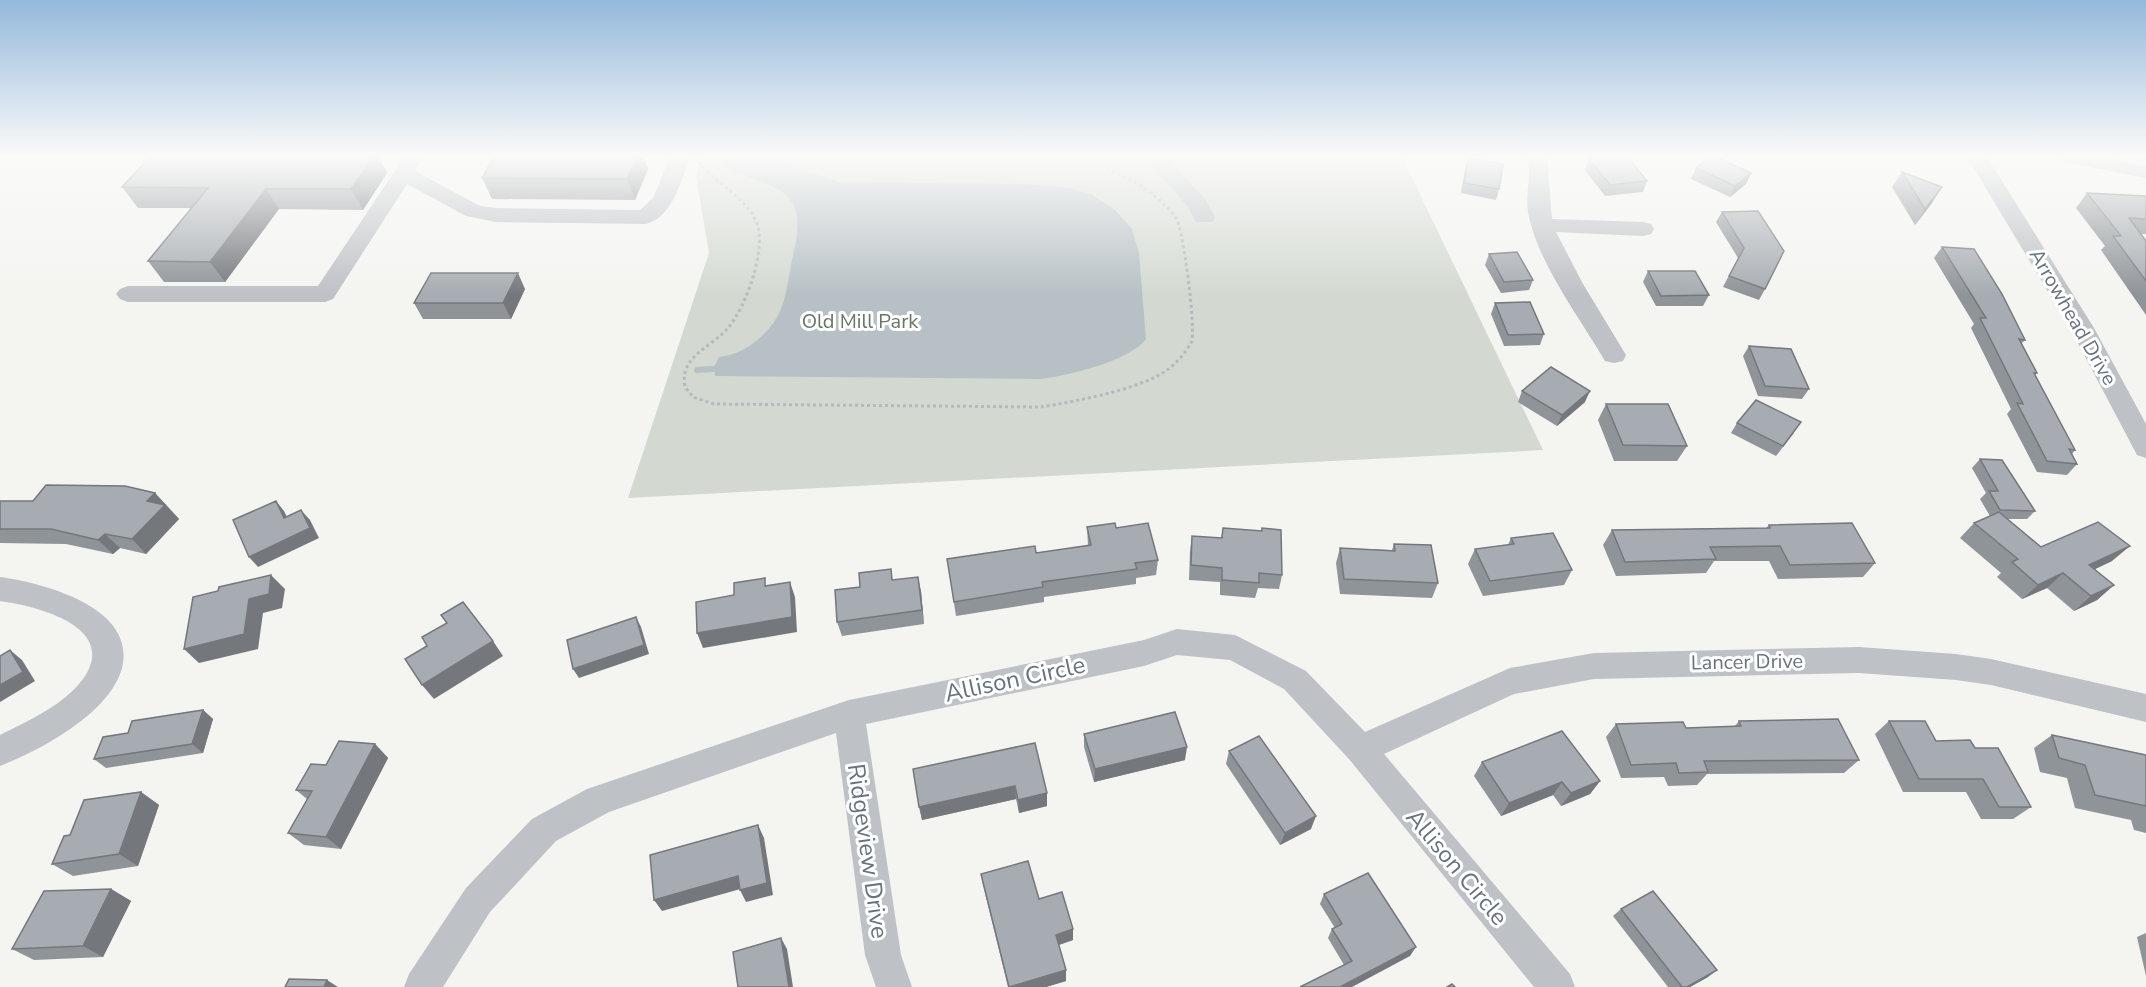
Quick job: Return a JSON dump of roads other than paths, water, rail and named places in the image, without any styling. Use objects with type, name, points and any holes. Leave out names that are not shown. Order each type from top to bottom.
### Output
[{"type":"street","points":[[128,294],[325,294],[384,203]]},
{"type":"street","points":[[463,203],[474,211],[496,215],[646,217],[660,203]]},
{"type":"street","points":[[1196,203],[1204,217]]},
{"type":"street","points":[[1539,203],[1543,225],[1557,254],[1614,355]]},
{"type":"street","name":"Arrowhead Drive","points":[[2005,203],[2082,328],[2146,448]]},
{"type":"street","points":[[1543,225],[1643,229]]},
{"type":"street","points":[[0,589],[48,597],[78,610],[104,640],[107,663],[94,689],[81,702],[46,726],[0,751]]},
{"type":"street","name":"Allison Circle","points":[[422,987],[478,900],[544,830],[599,800],[849,714],[1144,653],[1177,642],[1235,648],[1294,680],[1360,749],[1557,987]]},
{"type":"street","name":"Lancer Drive","points":[[1360,749],[1510,681],[1594,666],[1859,660],[1956,667],[1991,672],[2146,708]]},
{"type":"street","name":"Ridgeview Drive","points":[[849,714],[883,955],[894,987]]},
{"type":"waterway","points":[[697,370],[713,369]]},
{"type":"park label","name":"Old Mill Park","points":[[860,321]]}]
